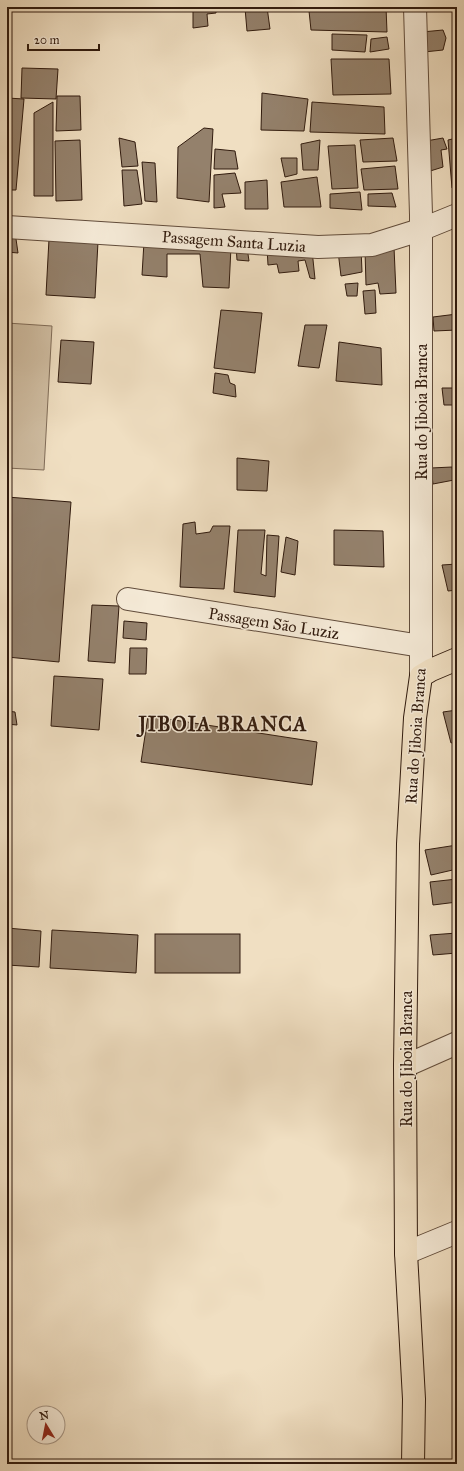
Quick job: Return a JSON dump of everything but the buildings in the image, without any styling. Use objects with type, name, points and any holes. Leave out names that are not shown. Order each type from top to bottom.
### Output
[{"type":"main road","points":[[420,676],[457,659]]},
{"type":"main road","name":"Rua do Jiboia Branca","points":[[413,1464],[414,1399],[406,1253],[405,1066],[408,844],[415,718],[420,676]]},
{"type":"street","name":"Rua do Jiboia Branca","points":[[415,7],[420,230],[420,676]]},
{"type":"street","name":"Passagem Santa Luzia","points":[[7,227],[318,247],[372,245],[420,230],[457,216]]},
{"type":"street","name":"Passagem São Luziz","points":[[128,599],[421,646]]},
{"type":"street","points":[[405,1066],[457,1042]]},
{"type":"street","points":[[406,1253],[457,1232]]},
{"type":"shaded area","points":[[7,323],[52,326],[44,470],[7,468]]},
{"type":"district","name":"JIBOIA BRANCA","points":[[223,724]]}]
